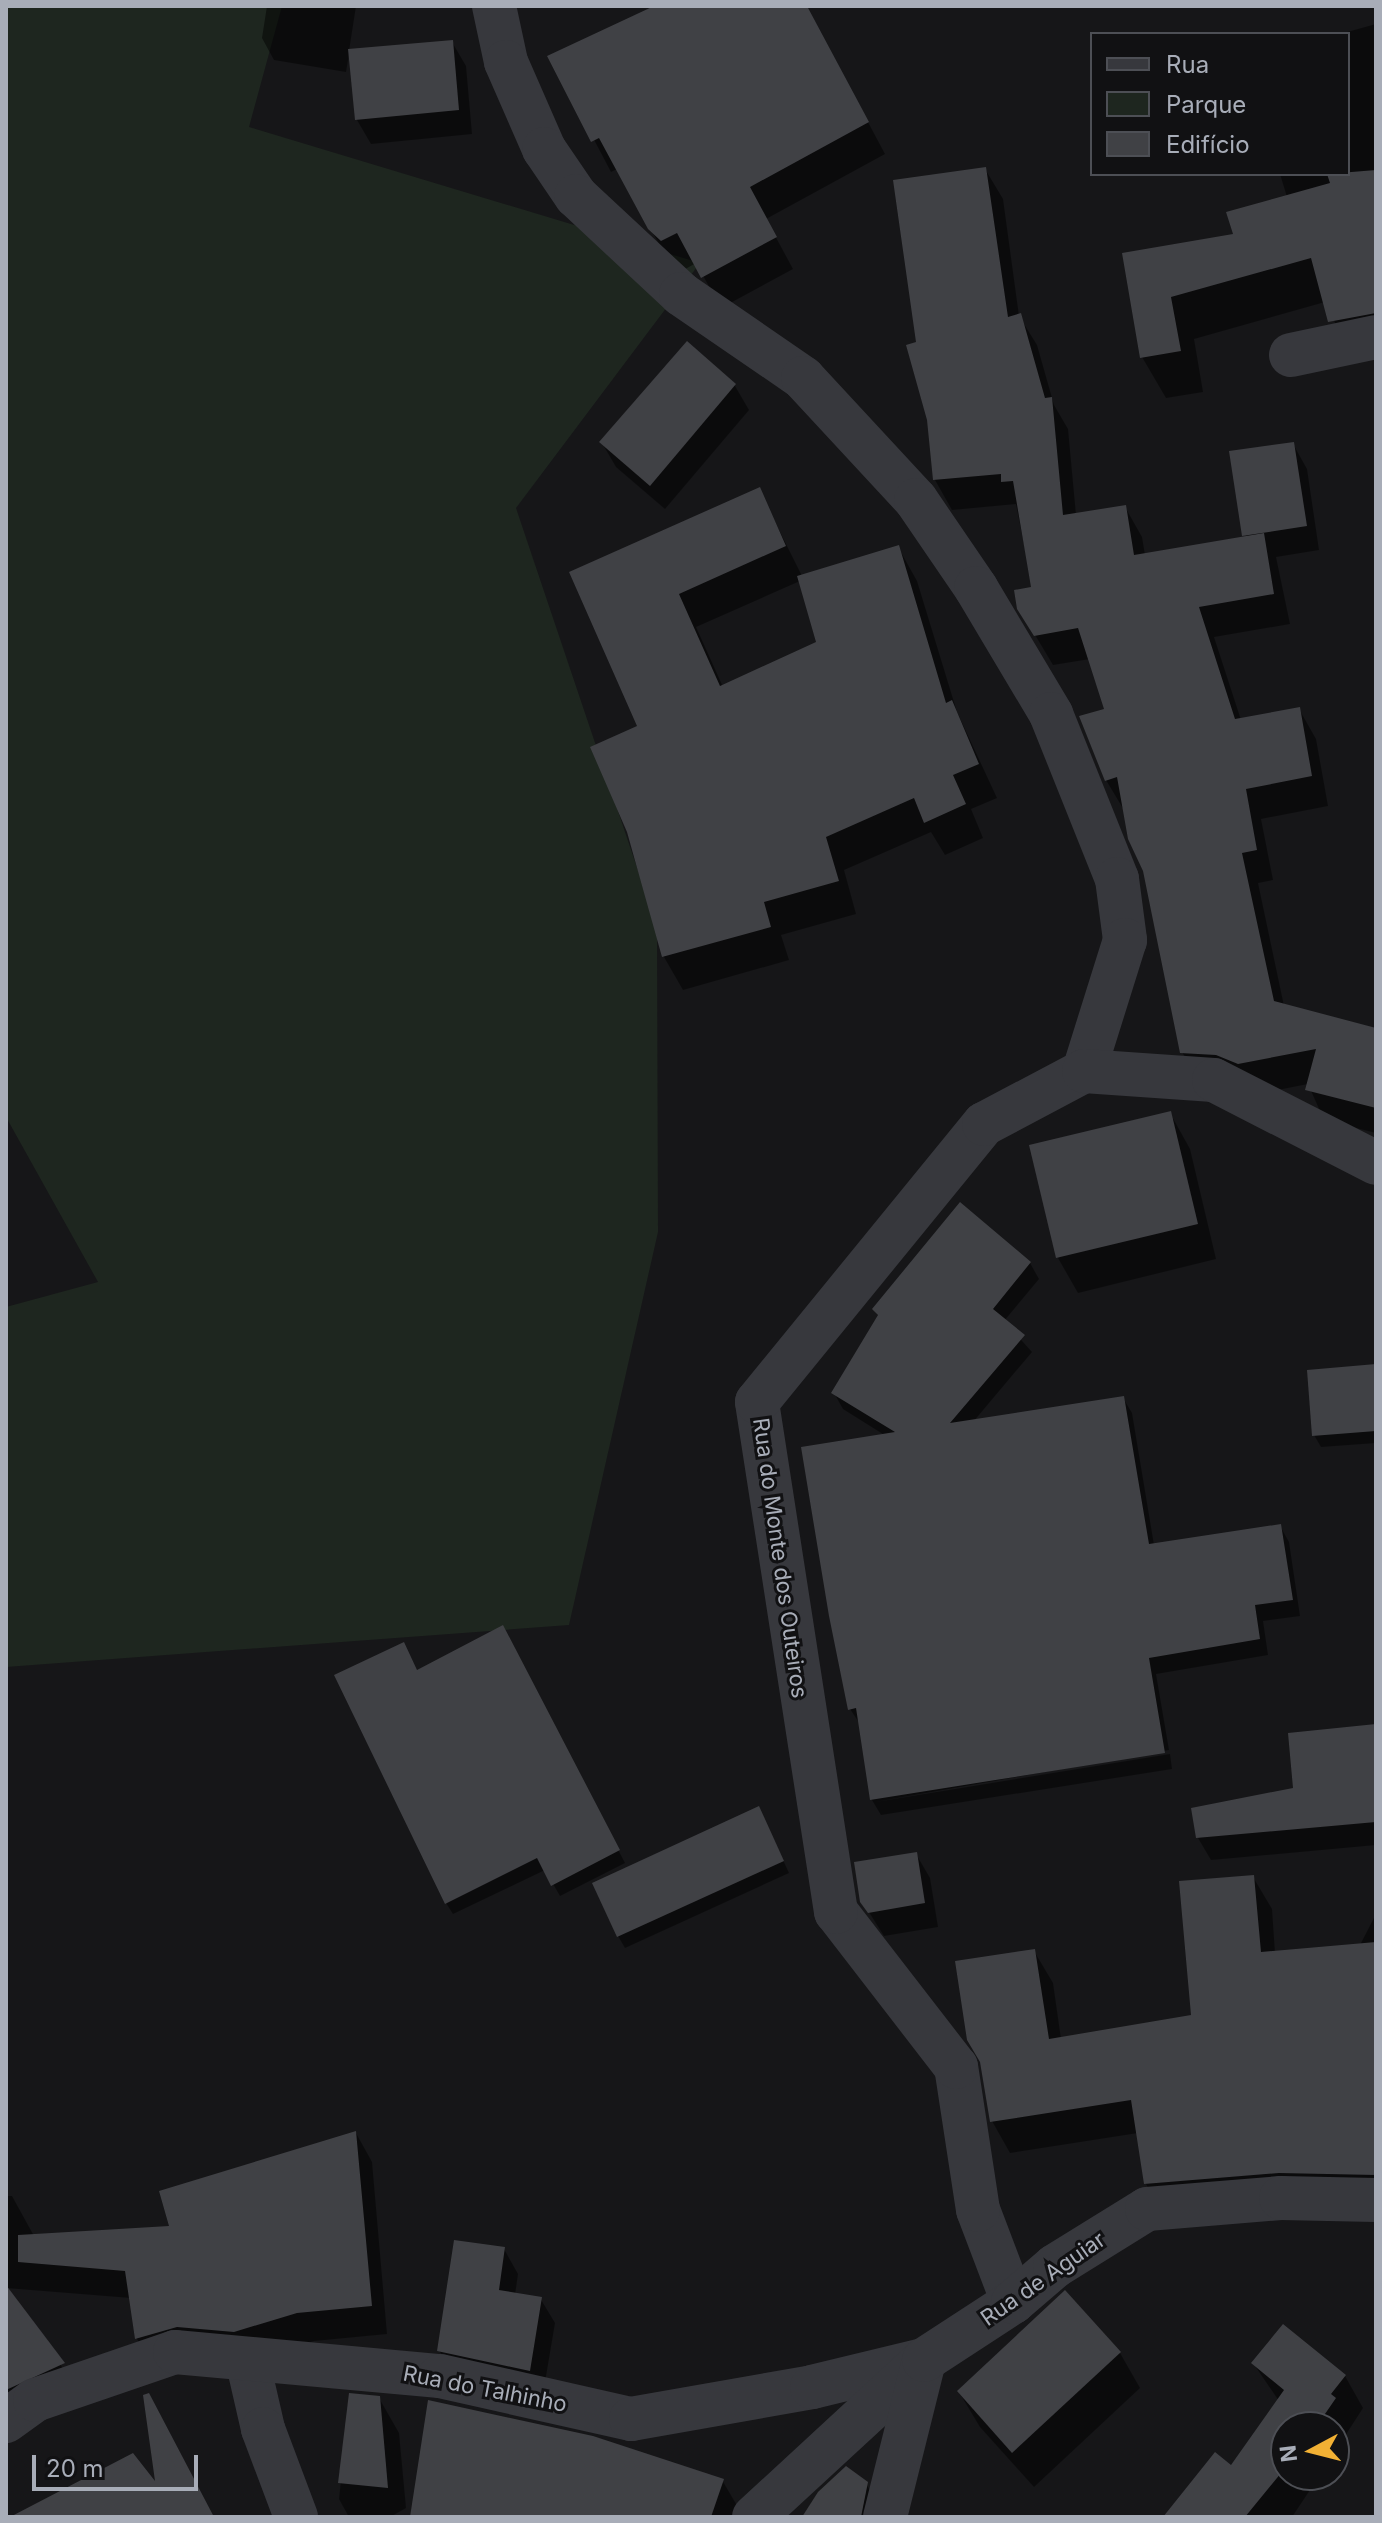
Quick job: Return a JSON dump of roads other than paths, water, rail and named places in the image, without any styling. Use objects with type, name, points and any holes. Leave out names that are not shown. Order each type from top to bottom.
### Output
[{"type":"street","points":[[494,6],[506,62],[544,149],[576,196],[681,294],[803,378],[905,489],[976,588],[1051,714],[1117,879],[1125,940],[1084,1071],[1214,1080],[1376,1163]]},
{"type":"street","points":[[1291,355],[1376,337]]},
{"type":"street","name":"Rua do Monte dos Outeiros","points":[[1013,2302],[978,2210],[956,2067],[836,1912],[757,1402],[984,1124],[1084,1071]]},
{"type":"street","name":"Rua de Aguiar","points":[[924,2360],[1013,2302],[1055,2266],[1147,2209],[1281,2198],[1376,2200]]},
{"type":"street","name":"Rua do Talhinho","points":[[6,2421],[35,2400],[175,2352],[440,2376],[631,2419],[812,2387],[924,2360]]},
{"type":"street","points":[[247,2359],[263,2429],[296,2517]]},
{"type":"street","points":[[754,2517],[924,2360]]},
{"type":"street","points":[[885,2517],[924,2360]]}]
